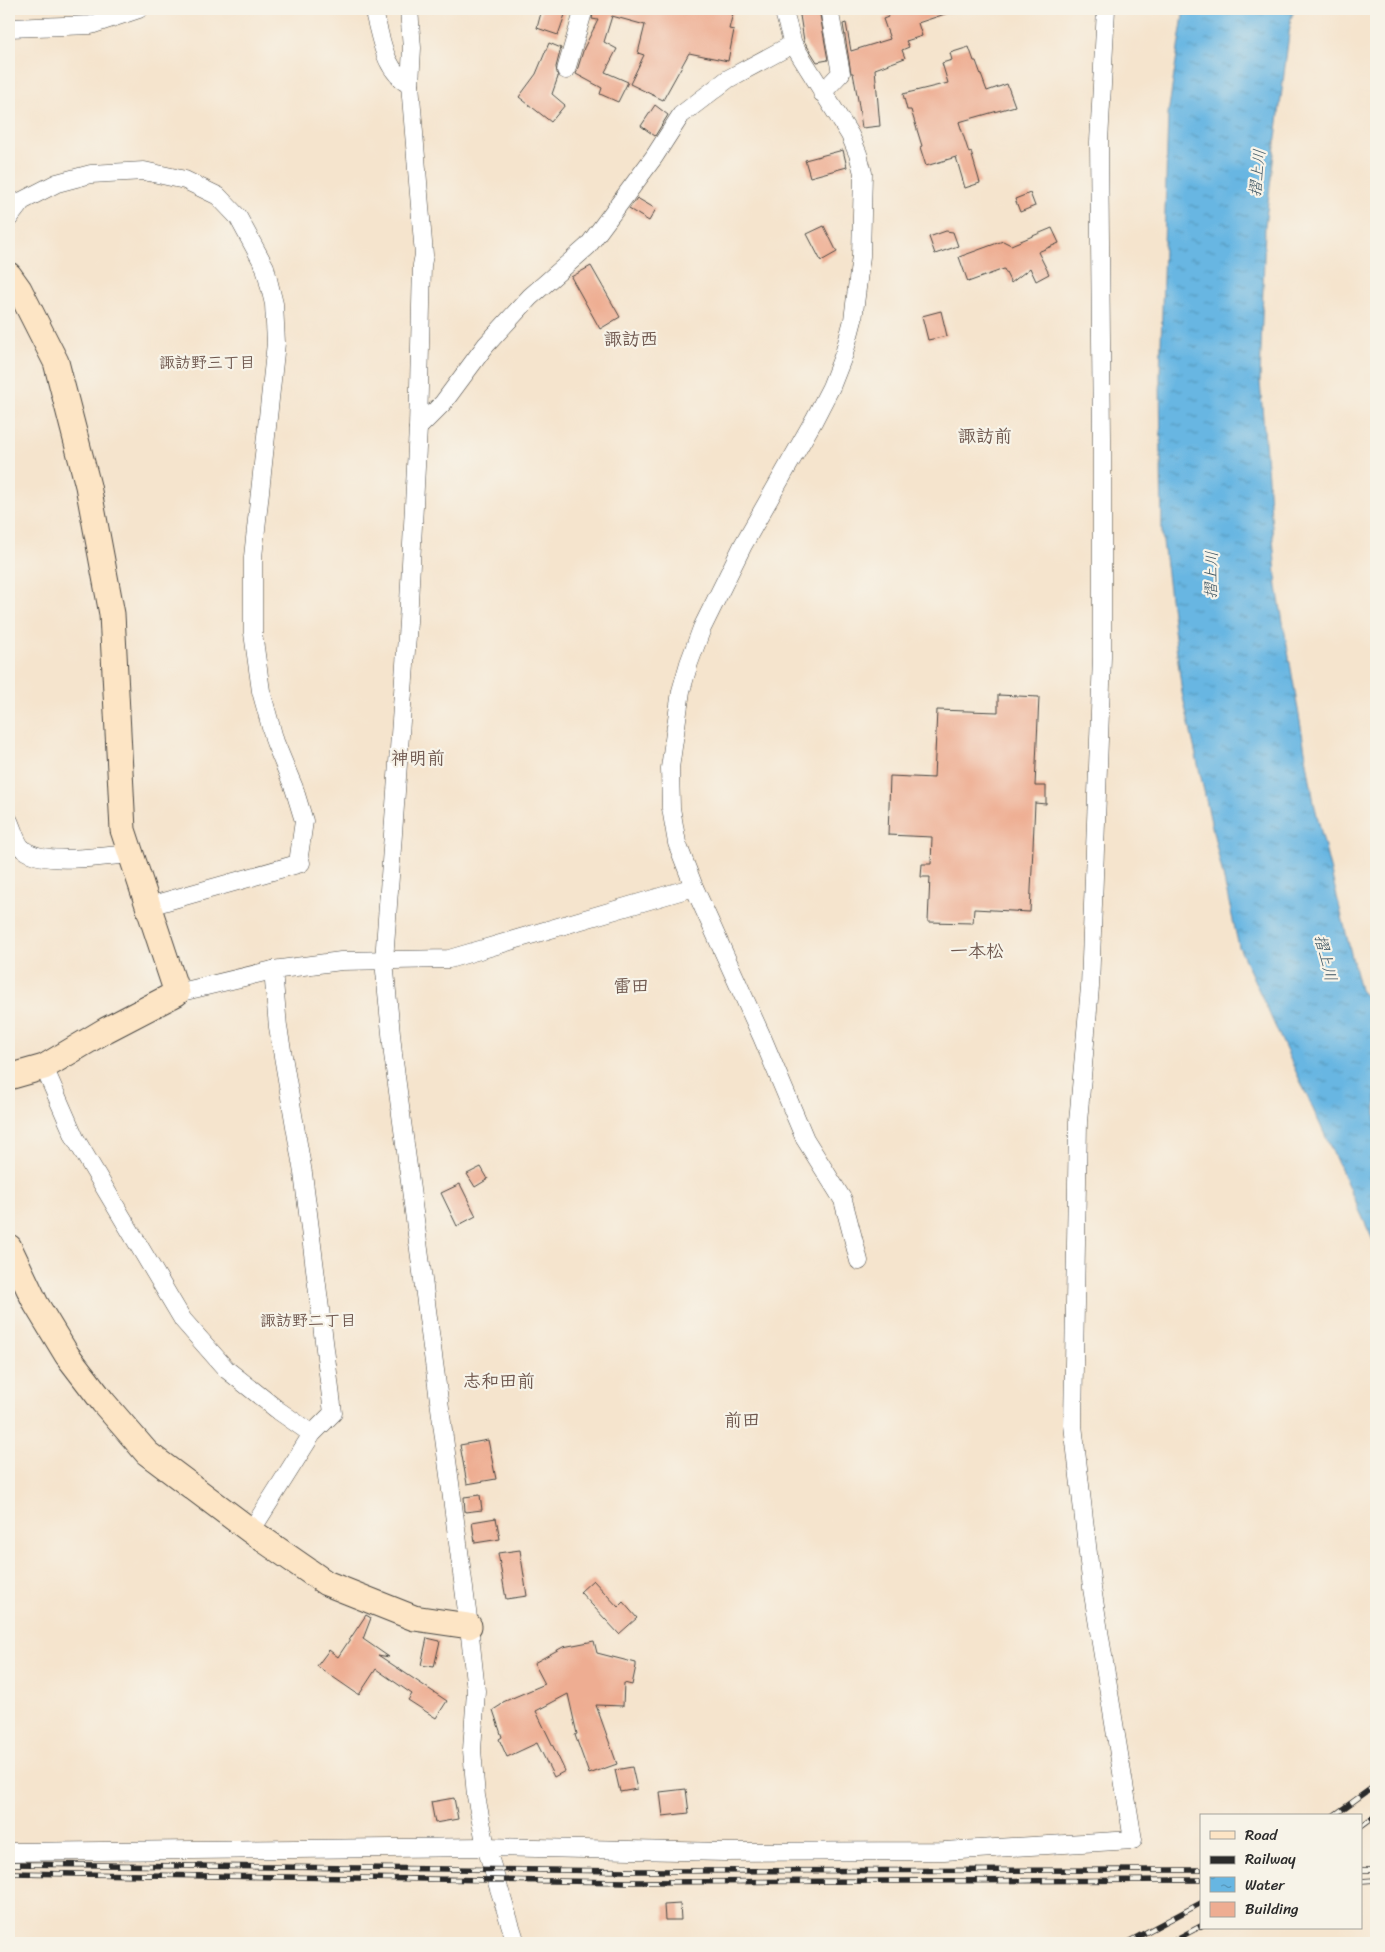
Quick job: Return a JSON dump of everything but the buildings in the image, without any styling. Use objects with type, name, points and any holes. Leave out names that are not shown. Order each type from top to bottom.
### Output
[{"type":"street","points":[[9,28],[91,25],[140,9]]},
{"type":"street","points":[[373,9],[385,55],[398,77],[410,84]]},
{"type":"street","points":[[409,9],[412,48],[410,84],[424,255],[422,265],[418,428],[408,622],[384,961],[394,1064],[469,1626],[476,1691],[472,1750],[476,1796],[486,1847],[516,1943]]},
{"type":"street","points":[[566,70],[584,9]]},
{"type":"street","points":[[783,9],[793,44],[850,135],[858,154],[863,174],[861,256],[853,320],[844,354],[831,387],[723,584],[702,628],[681,691],[670,768],[670,808],[677,843],[694,887],[768,1051],[805,1139],[843,1200],[858,1261]]},
{"type":"street","points":[[822,93],[841,73],[829,9]]},
{"type":"street","points":[[9,1852],[486,1847],[725,1852],[944,1851],[1133,1840],[1092,1588],[1073,1425],[1078,1122],[1090,986],[1102,657],[1099,142],[1106,9]]},
{"type":"street","points":[[418,428],[443,403],[486,345],[530,297],[588,246],[654,157],[681,114],[728,80],[793,44]]},
{"type":"street","points":[[9,218],[22,201],[57,182],[91,174],[144,171],[185,180],[218,196],[238,217],[265,267],[274,304],[276,343],[253,557],[253,633],[261,691],[275,742],[294,788],[304,821],[299,856],[301,863],[149,906]]},
{"type":"street","points":[[9,275],[19,288],[56,362],[88,486],[112,614],[123,830],[177,993]]},
{"type":"street","points":[[9,821],[22,849],[36,856],[71,859],[130,854]]},
{"type":"street","points":[[9,1077],[44,1067],[106,1030],[177,993],[273,970],[342,961],[448,959],[694,887]]},
{"type":"street","points":[[250,1531],[312,1434],[333,1413],[303,1173],[278,1027],[273,970]]},
{"type":"street","points":[[44,1067],[75,1138],[183,1320],[226,1369],[279,1411],[312,1434]]},
{"type":"street","points":[[9,1247],[36,1304],[67,1355],[103,1402],[147,1453],[250,1531],[326,1583],[414,1618],[469,1626]]},
{"type":"water","name":"摺上川","points":[[1184,9],[1295,9],[1291,18],[1265,226],[1260,382],[1277,587],[1314,803],[1360,990],[1376,1008],[1376,1247],[1239,947],[1182,693],[1162,534],[1160,376],[1168,114]]},
{"type":"railway","points":[[1336,1814],[1376,1785]]},
{"type":"railway","points":[[1362,1825],[1376,1815]]},
{"type":"railway","points":[[9,1864],[630,1871],[1200,1870]]},
{"type":"railway","points":[[1362,1870],[1376,1870]]},
{"type":"railway","points":[[9,1873],[628,1882],[1200,1880]]},
{"type":"railway","points":[[1362,1881],[1376,1880]]},
{"type":"railway","points":[[1126,1943],[1200,1904]]},
{"type":"railway","points":[[1169,1943],[1200,1927]]},
{"type":"district","name":"諏訪西","points":[[631,339]]},
{"type":"district","name":"諏訪野三丁目","points":[[207,362]]},
{"type":"district","name":"諏訪前","points":[[985,436]]},
{"type":"district","name":"神明前","points":[[418,758]]},
{"type":"district","name":"一本松","points":[[977,951]]},
{"type":"district","name":"雷田","points":[[631,986]]},
{"type":"district","name":"諏訪野二丁目","points":[[308,1320]]},
{"type":"district","name":"志和田前","points":[[499,1381]]},
{"type":"district","name":"前田","points":[[742,1420]]}]
